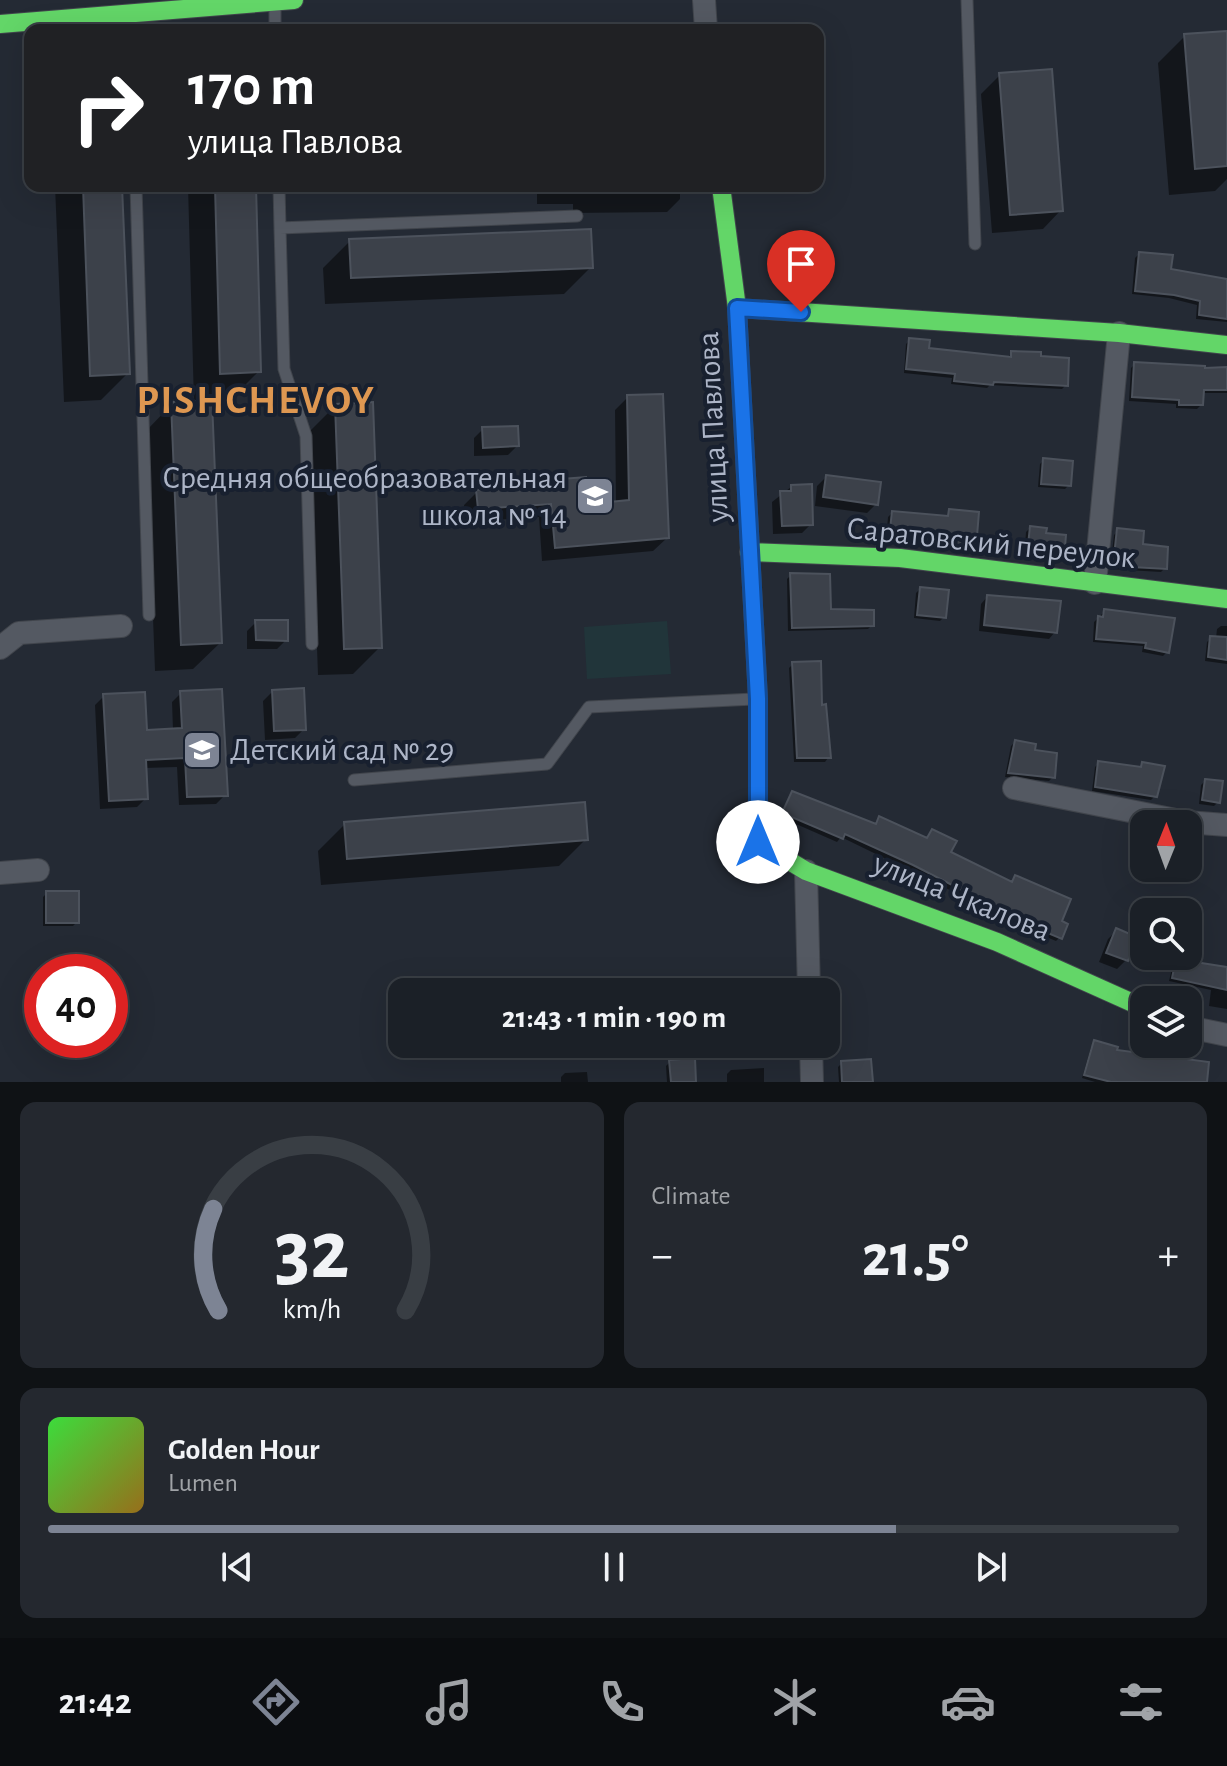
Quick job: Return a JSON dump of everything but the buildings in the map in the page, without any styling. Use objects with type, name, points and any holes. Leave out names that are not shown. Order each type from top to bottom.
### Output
[{"type":"street","points":[[0,24],[132,22],[294,0]]},
{"type":"street","points":[[704,0],[706,24]]},
{"type":"street","points":[[722,192],[737,308]]},
{"type":"street","name":"улица Павлова","points":[[758,842],[758,699],[737,308],[1119,333],[1227,345]]},
{"type":"street","points":[[1095,583],[1119,333]]},
{"type":"street","name":"Саратовский переулок","points":[[749,552],[900,558],[1227,599]]},
{"type":"street","points":[[0,648],[19,633],[121,626]]},
{"type":"street","points":[[1014,788],[1186,822],[1227,825]]},
{"type":"street","name":"улица Чкалова","points":[[758,842],[806,871],[997,942],[1130,1002]]},
{"type":"street","points":[[0,873],[38,870]]},
{"type":"street","points":[[806,871],[809,978]]},
{"type":"street","points":[[1202,1030],[1227,1035]]},
{"type":"street","points":[[811,1058],[812,1082]]},
{"type":"lane","points":[[967,0],[975,244]]},
{"type":"lane","points":[[274,1],[275,24]]},
{"type":"lane","points":[[136,192],[149,615]]},
{"type":"lane","points":[[279,192],[284,369],[306,436],[312,644]]},
{"type":"lane","points":[[280,228],[577,216]]},
{"type":"lane","points":[[354,780],[547,764],[589,707],[758,699]]},
{"type":"green space","points":[[667,621],[671,674],[587,679],[584,627]]},
{"type":"traffic: fast","points":[[0,24],[294,0]]},
{"type":"traffic: fast","points":[[722,192],[737,308],[758,699],[758,842],[806,871],[997,942],[1130,1002]]},
{"type":"traffic: fast","points":[[737,308],[1119,333],[1227,345]]},
{"type":"traffic: fast","points":[[749,552],[900,558],[1227,599]]},
{"type":"place","name":"Средняя общеобразовательная школа № 14","points":[[595,496]]},
{"type":"place","name":"Детский сад № 29","points":[[202,750]]},
{"type":"district","name":"PISHCHEVOY","points":[[256,401]]},
{"type":"route","points":[[758,842],[758,699],[737,308],[801,312]]}]
